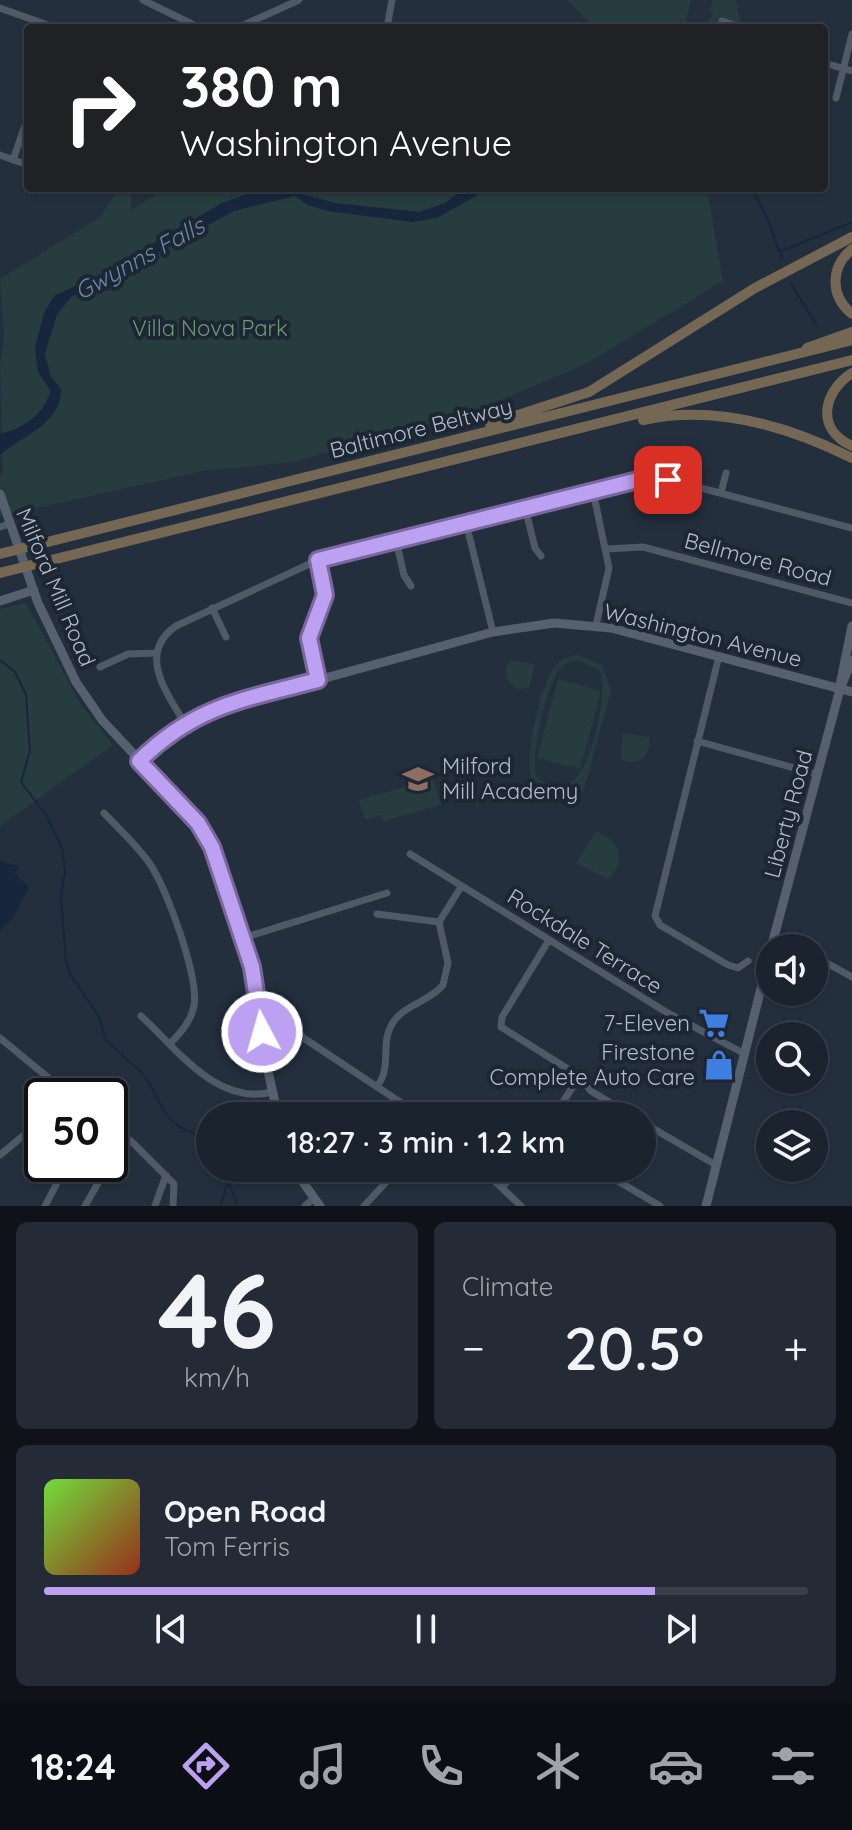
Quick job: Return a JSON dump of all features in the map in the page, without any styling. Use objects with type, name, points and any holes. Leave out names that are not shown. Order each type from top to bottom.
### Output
[{"type":"highway","points":[[373,460],[589,392],[755,288],[852,237]]},
{"type":"highway","points":[[852,249],[841,261],[835,281],[839,299],[852,314]]},
{"type":"highway","points":[[795,355],[821,341],[852,332]]},
{"type":"highway","name":"Baltimore Beltway","points":[[3,553],[852,340]]},
{"type":"highway","name":"Baltimore Beltway","points":[[0,573],[852,360]]},
{"type":"highway","points":[[852,373],[832,390],[826,412],[833,432],[852,446]]},
{"type":"highway","points":[[598,425],[677,415],[728,416],[772,425],[852,458]]},
{"type":"main road","name":"Milford Mill Road","points":[[0,494],[4,525],[53,637],[88,702],[206,834],[243,938],[257,992],[274,1102]]},
{"type":"main road","points":[[0,601],[34,590]]},
{"type":"main road","name":"Washington Avenue","points":[[139,761],[184,722],[209,710],[493,632],[540,624],[596,625],[852,692]]},
{"type":"main road","name":"Liberty Road","points":[[840,689],[840,671],[852,626]]},
{"type":"main road","name":"Liberty Road","points":[[775,934],[816,774],[840,689],[852,660]]},
{"type":"main road","name":"Liberty Road","points":[[706,1206],[757,1006]]},
{"type":"main road","points":[[301,1182],[313,1204]]},
{"type":"street","points":[[10,10],[13,0]]},
{"type":"street","points":[[143,0],[192,24]]},
{"type":"street","points":[[388,24],[392,0]]},
{"type":"street","points":[[245,24],[294,1]]},
{"type":"street","points":[[0,8],[46,24]]},
{"type":"street","points":[[722,21],[731,24]]},
{"type":"street","points":[[836,98],[852,34]]},
{"type":"street","points":[[828,64],[852,71]]},
{"type":"street","points":[[13,160],[24,128]]},
{"type":"street","points":[[0,155],[24,164]]},
{"type":"street","points":[[721,493],[726,473]]},
{"type":"street","points":[[184,722],[160,680],[157,653],[171,630],[318,560],[647,479],[668,480],[852,528]]},
{"type":"street","points":[[593,491],[607,549],[608,577],[596,625]]},
{"type":"street","points":[[525,507],[535,548],[541,556]]},
{"type":"street","points":[[466,523],[493,632]]},
{"type":"street","points":[[396,540],[404,575],[411,586]]},
{"type":"street","name":"Bellmore Road","points":[[607,549],[643,547],[852,603]]},
{"type":"street","points":[[318,560],[325,595],[309,638],[318,680]]},
{"type":"street","points":[[212,608],[226,637]]},
{"type":"street","points":[[100,667],[128,654],[157,653]]},
{"type":"street","points":[[719,656],[655,920],[728,965],[738,968],[748,961]]},
{"type":"street","points":[[697,741],[816,774]]},
{"type":"street","points":[[104,813],[142,853],[157,875],[190,971],[194,997],[192,1011],[171,1043]]},
{"type":"street","name":"Rockdale Terrace","points":[[410,854],[720,1044],[745,1054]]},
{"type":"street","points":[[378,1085],[386,1067],[387,1036],[391,1025],[404,1011],[439,990],[446,979],[448,963],[439,922],[461,887]]},
{"type":"street","points":[[243,938],[387,893]]},
{"type":"street","points":[[377,914],[439,922]]},
{"type":"street","points":[[549,940],[500,1025],[579,1077],[591,1091],[609,1102]]},
{"type":"street","points":[[828,964],[852,977]]},
{"type":"street","points":[[257,992],[305,1039],[402,1102]]},
{"type":"street","points":[[141,1016],[226,1091],[246,1096],[272,1092]]},
{"type":"street","points":[[0,1038],[44,1078]]},
{"type":"street","points":[[563,1102],[579,1077]]},
{"type":"street","points":[[656,1130],[716,1165]]},
{"type":"street","points":[[0,1155],[24,1135]]},
{"type":"street","points":[[128,1141],[176,1186],[173,1206]]},
{"type":"street","points":[[155,1206],[166,1175]]},
{"type":"street","points":[[58,1182],[47,1203],[58,1206]]},
{"type":"street","points":[[85,1206],[98,1182]]},
{"type":"street","points":[[364,1206],[386,1182]]},
{"type":"street","points":[[497,1182],[521,1206]]},
{"type":"street","points":[[503,1187],[507,1182]]},
{"type":"street","points":[[620,1182],[660,1206]]},
{"type":"green space","points":[[567,0],[691,0],[686,21],[692,24],[591,24]]},
{"type":"green space","points":[[713,0],[736,0],[743,24],[702,24],[713,15],[710,11]]},
{"type":"green space","name":"Villa Nova Park","points":[[117,192],[132,192],[131,210],[161,192],[708,192],[723,281],[584,365],[467,414],[292,462],[203,471],[0,516],[0,477],[3,472],[0,364],[4,339],[0,279],[100,217]]},
{"type":"green space","points":[[26,603],[81,705],[113,745],[0,826],[0,609]]},
{"type":"green space","points":[[578,655],[602,665],[611,691],[583,792],[578,787],[553,793],[532,779],[532,738],[539,703],[550,674],[561,661]],"holes":[[[578,660],[600,671],[601,703],[591,750],[581,771],[569,784],[554,788],[537,777],[535,768],[540,725],[553,682],[561,668]]]},
{"type":"green space","points":[[510,660],[535,664],[529,688],[517,689],[507,681],[505,670]]},
{"type":"green space","points":[[558,679],[601,691],[580,769],[537,758]]},
{"type":"green space","points":[[623,733],[649,737],[648,750],[639,761],[621,760]]},
{"type":"green space","points":[[433,779],[441,805],[383,821],[381,815],[365,820],[359,800]]},
{"type":"green space","points":[[596,832],[611,839],[618,851],[618,866],[608,879],[576,863]]},
{"type":"water","name":"Gwynns Falls","points":[[294,192],[335,203],[419,212],[445,203],[460,192],[483,192],[437,218],[413,222],[328,211],[308,205],[295,196],[234,211],[143,260],[108,284],[72,296],[57,314],[45,354],[51,377],[61,389],[60,401],[48,420],[0,455],[0,434],[32,419],[48,398],[50,390],[38,372],[35,348],[44,313],[54,296],[101,274],[222,203],[251,193]]},
{"type":"water","points":[[0,861],[19,866],[15,873],[29,888],[13,918],[0,931]]},
{"type":"waterway","points":[[753,192],[766,215],[782,258]]},
{"type":"waterway","points":[[780,252],[852,222]]},
{"type":"waterway","points":[[790,282],[817,326]]},
{"type":"waterway","points":[[0,660],[15,672],[26,695],[30,751],[21,782],[47,816],[62,848],[65,871],[61,898],[66,961],[71,976],[100,1018],[105,1039],[145,1076],[167,1116],[181,1128],[196,1134]]},
{"type":"waterway","points":[[221,1206],[227,1182]]},
{"type":"waterway","points":[[228,1182],[238,1206]]},
{"type":"place","name":"Milford Mill Academy","points":[[418,779]]},
{"type":"place","name":"7-Eleven","points":[[714,1023]]},
{"type":"place","name":"Firestone Complete Auto Care","points":[[719,1065]]},
{"type":"route","points":[[262,1032],[252,967],[212,847],[198,823],[139,761],[170,732],[197,715],[318,680],[309,638],[325,595],[318,560],[638,480],[668,480]]}]
